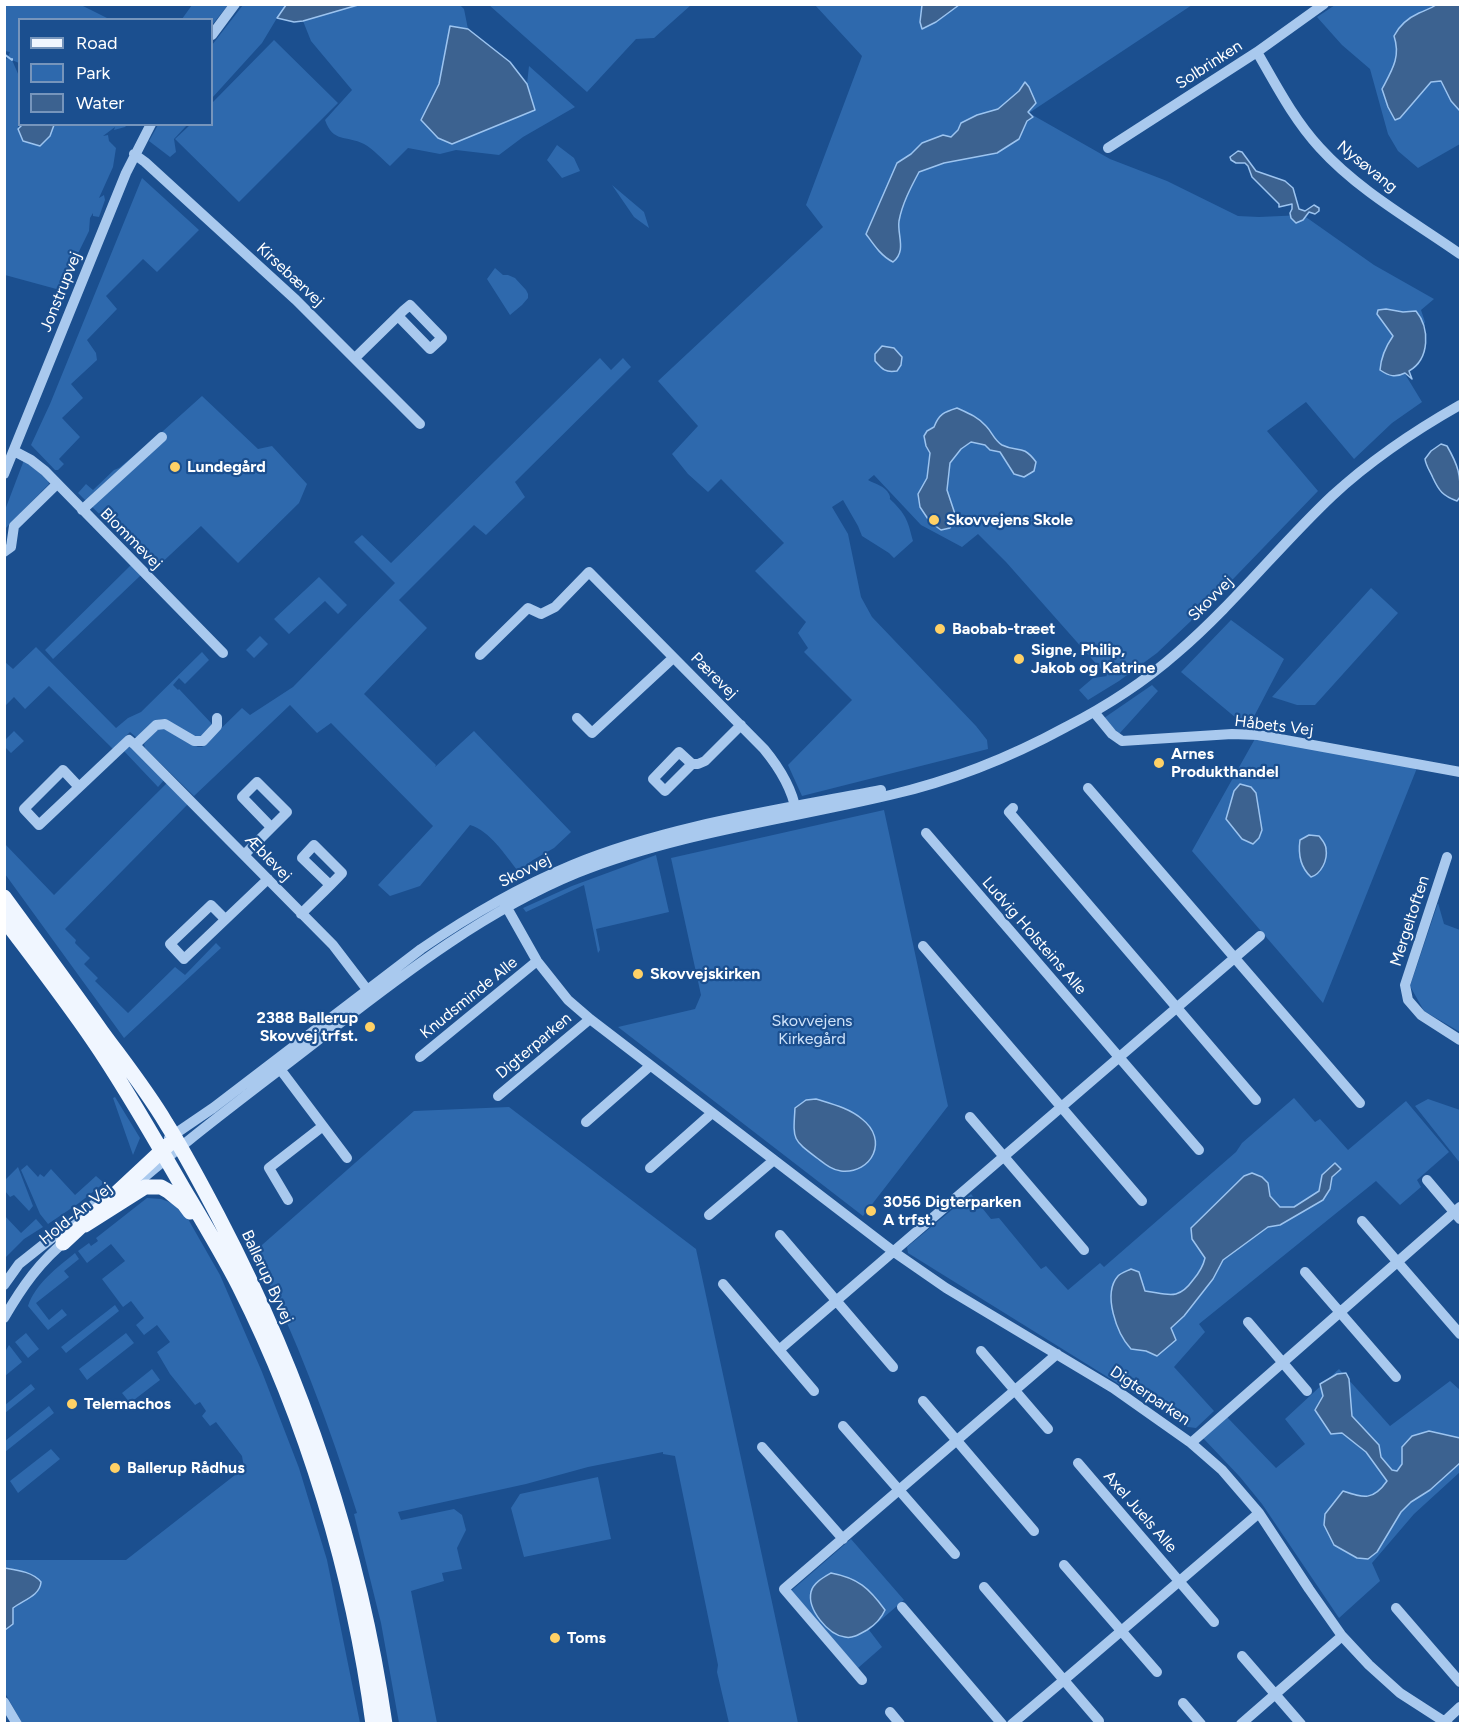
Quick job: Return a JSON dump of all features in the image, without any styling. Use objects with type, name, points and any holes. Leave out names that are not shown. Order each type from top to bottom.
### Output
[{"type":"main road","name":"Ballerup Byvej","points":[[4,897],[135,1075],[177,1141],[250,1279],[284,1356],[320,1449],[341,1518],[372,1647],[385,1724]]},
{"type":"main road","name":"Ballerup Byvej","points":[[4,919],[93,1040],[162,1152],[239,1286],[270,1352],[309,1455],[330,1522],[348,1590],[373,1724]]},
{"type":"main road","points":[[63,1243],[170,1142],[177,1141]]},
{"type":"main road","points":[[85,1225],[138,1190],[145,1187],[161,1187],[184,1204],[215,1243]]},
{"type":"street","points":[[213,34],[235,4]]},
{"type":"street","name":"Solbrinken","points":[[1108,148],[1257,52],[1324,4]]},
{"type":"street","name":"Nysøvang","points":[[1257,52],[1292,111],[1337,166],[1355,181],[1461,254]]},
{"type":"street","name":"Jonstrupvej","points":[[4,474],[134,154],[150,126]]},
{"type":"street","name":"Kirsebærvej","points":[[134,154],[146,162],[290,294],[420,424]]},
{"type":"street","points":[[355,358],[398,316]]},
{"type":"street","name":"Skovvej","points":[[177,1141],[370,994],[445,933],[505,903],[553,873],[602,854],[709,824],[796,811],[955,775],[1011,754],[1094,712],[1136,685],[1176,654],[1331,497],[1366,467],[1402,440],[1461,405]]},
{"type":"street","points":[[82,510],[162,436]]},
{"type":"street","name":"Blommevej","points":[[14,451],[45,471],[224,653]]},
{"type":"street","points":[[4,552],[10,547],[14,526],[57,484]]},
{"type":"street","name":"Pærevej","points":[[480,655],[528,608],[541,614],[555,607],[589,572],[773,760],[785,780],[796,811]]},
{"type":"street","points":[[577,718],[592,733],[673,658]]},
{"type":"street","name":"Håbets Vej","points":[[1094,712],[1112,734],[1122,741],[1232,734],[1258,735],[1461,772]]},
{"type":"street","points":[[79,787],[63,770],[24,809],[39,825],[129,740],[135,745],[156,725],[165,724],[194,741],[203,741],[217,726],[217,718]]},
{"type":"street","points":[[692,764],[705,760],[741,725]]},
{"type":"street","name":"Æblevej","points":[[135,745],[333,945],[370,994]]},
{"type":"street","points":[[1088,789],[1360,1103]]},
{"type":"street","points":[[1013,808],[1009,812],[1256,1100]]},
{"type":"street","points":[[244,855],[272,827]]},
{"type":"street","name":"Ludvig Holsteins Alle","points":[[926,833],[1199,1150]]},
{"type":"street","name":"Mergeltoften","points":[[1448,856],[1405,985],[1408,1000],[1421,1015],[1461,1040]]},
{"type":"street","points":[[225,919],[211,905],[170,944],[184,959],[268,879]]},
{"type":"street","points":[[302,914],[330,885]]},
{"type":"street","name":"Digterparken","points":[[505,903],[537,961],[568,1000],[590,1019],[894,1252],[946,1288],[1113,1388],[1191,1443],[1222,1470],[1259,1513],[1308,1589],[1342,1636],[1400,1693],[1446,1723]]},
{"type":"street","points":[[779,1350],[1260,936]]},
{"type":"street","points":[[923,946],[1142,1201]]},
{"type":"street","name":"Knudsminde Alle","points":[[420,1057],[537,961]]},
{"type":"street","name":"Digterparken","points":[[498,1096],[590,1019]]},
{"type":"street","points":[[277,1065],[347,1158]]},
{"type":"street","points":[[586,1122],[650,1066]]},
{"type":"street","points":[[650,1168],[712,1113]]},
{"type":"street","points":[[970,1117],[1084,1250]]},
{"type":"street","points":[[288,1200],[269,1168],[323,1126]]},
{"type":"street","name":"Hold-An Vej","points":[[4,1318],[22,1287],[38,1266],[162,1152]]},
{"type":"street","name":"Hold-An Vej","points":[[4,1285],[19,1264],[91,1207],[148,1153],[162,1152]]},
{"type":"street","points":[[709,1215],[774,1160]]},
{"type":"street","points":[[1191,1443],[1398,1262],[1459,1213],[1427,1180]]},
{"type":"street","points":[[1362,1221],[1461,1334]]},
{"type":"street","points":[[780,1235],[893,1367]]},
{"type":"street","points":[[1305,1272],[1396,1377]]},
{"type":"street","points":[[723,1284],[814,1391]]},
{"type":"street","points":[[4,1292],[13,1302]]},
{"type":"street","points":[[1248,1322],[1307,1391]]},
{"type":"street","points":[[981,1352],[1048,1429]]},
{"type":"street","points":[[862,1680],[784,1589],[1057,1354]]},
{"type":"street","points":[[923,1401],[1034,1531]]},
{"type":"street","points":[[843,1426],[956,1554]]},
{"type":"street","points":[[762,1447],[843,1539]]},
{"type":"street","name":"Axel Juels Alle","points":[[1078,1463],[1214,1622]]},
{"type":"street","points":[[1012,1724],[1259,1513]]},
{"type":"street","points":[[1064,1565],[1157,1672]]},
{"type":"street","points":[[984,1587],[1099,1721]]},
{"type":"street","points":[[902,1607],[1002,1724]]},
{"type":"street","points":[[1396,1608],[1461,1682]]},
{"type":"street","points":[[1240,1724],[1342,1636]]},
{"type":"street","points":[[1242,1656],[1301,1724]]},
{"type":"street","points":[[4,1702],[17,1724]]},
{"type":"street","points":[[1183,1703],[1201,1724]]},
{"type":"street","points":[[1446,1723],[1461,1707]]},
{"type":"street","points":[[890,1712],[900,1724]]},
{"type":"green space","points":[[192,4],[228,5],[213,24],[213,18],[183,18]]},
{"type":"green space","points":[[459,4],[464,9],[468,29],[450,27],[439,84],[422,120],[535,110],[527,84],[529,66],[575,107],[523,137],[499,155],[456,150],[440,154],[408,148],[390,166],[364,144],[336,135],[328,127],[325,120],[352,90],[311,41],[303,21],[294,22],[277,18],[262,43],[213,97],[213,44],[243,5]]},
{"type":"green space","points":[[5,5],[81,5],[107,18],[18,18],[18,63],[12,60],[18,74],[18,129],[23,141],[50,136],[54,126],[126,126],[114,130],[115,127],[103,136],[108,135],[109,141],[116,148],[113,167],[99,198],[104,195],[105,200],[99,217],[93,216],[93,213],[90,218],[89,231],[60,290],[5,275],[4,57],[7,59],[10,52],[5,51]]},
{"type":"green space","points":[[489,5],[691,5],[654,38],[636,39],[587,92]]},
{"type":"green space","points":[[815,5],[1192,5],[1029,113],[1110,159],[1167,181],[1238,216],[1303,215],[1374,265],[1434,299],[1421,310],[1425,322],[1405,374],[1422,402],[1392,423],[1354,459],[1306,402],[1267,431],[1318,491],[1209,604],[1157,653],[1088,700],[1079,690],[1093,678],[1107,676],[1006,562],[978,534],[962,547],[921,525],[874,475],[868,480],[887,491],[890,499],[906,520],[913,541],[894,558],[862,536],[843,500],[832,507],[848,534],[861,597],[872,617],[976,726],[987,740],[988,749],[802,796],[788,765],[852,700],[804,652],[808,648],[798,633],[806,622],[755,571],[784,543],[721,479],[708,492],[688,474],[672,454],[698,426],[658,381],[823,227],[806,205],[862,56]]},
{"type":"green space","points":[[1335,5],[1460,5],[1460,144],[1418,168],[1398,151],[1388,134],[1370,69],[1342,45],[1317,17]]},
{"type":"green space","points":[[274,40],[338,103],[239,202],[175,139],[189,126],[213,126],[213,102]]},
{"type":"green space","points":[[157,126],[186,126],[174,139],[176,152],[170,157],[149,141]]},
{"type":"green space","points":[[557,145],[574,158],[580,171],[562,178],[547,160]]},
{"type":"green space","points":[[142,178],[199,230],[157,272],[143,259],[106,296],[117,309],[87,340],[96,353],[97,360],[71,384],[83,398],[62,418],[80,437],[59,459],[64,464],[55,470],[31,445],[50,404]]},
{"type":"green space","points":[[612,185],[644,212],[649,228],[634,217]]},
{"type":"green space","points":[[495,268],[503,275],[515,278],[528,294],[528,298],[522,305],[510,315],[487,279]]},
{"type":"green space","points":[[600,358],[611,370],[623,358],[631,367],[515,482],[525,497],[486,535],[474,525],[399,600],[427,628],[364,694],[436,765],[435,767],[474,731],[571,832],[554,848],[518,871],[491,838],[470,825],[420,886],[390,896],[378,885],[433,826],[331,723],[317,733],[290,705],[194,796],[145,748],[144,744],[158,728],[163,728],[202,747],[242,708],[250,715],[293,687],[395,583],[354,542],[362,535],[391,563]]},
{"type":"green space","points":[[202,396],[258,449],[272,446],[307,484],[299,503],[238,563],[201,526],[155,569],[78,493],[86,484],[93,490]]},
{"type":"green space","points":[[24,460],[48,480],[49,484],[5,529],[5,510]]},
{"type":"green space","points":[[131,565],[141,575],[53,659],[45,650]]},
{"type":"green space","points":[[319,577],[347,605],[338,614],[325,601],[289,634],[274,619]]},
{"type":"green space","points":[[1371,588],[1398,613],[1315,705],[1297,705],[1272,697]]},
{"type":"green space","points":[[1231,620],[1284,659],[1248,728],[1181,672]]},
{"type":"green space","points":[[260,636],[268,644],[254,658],[246,650]]},
{"type":"green space","points":[[36,647],[116,728],[128,718],[141,712],[202,652],[209,660],[185,684],[179,678],[173,685],[213,725],[198,739],[164,719],[156,721],[137,738],[130,732],[113,749],[49,686],[25,709],[14,697],[5,706],[4,661],[13,669]]},
{"type":"green space","points":[[1152,685],[1158,691],[1119,734],[1104,718]]},
{"type":"green space","points":[[14,731],[24,741],[11,753],[5,747],[5,740]]},
{"type":"green space","points":[[1256,737],[1417,768],[1323,1003],[1192,851]]},
{"type":"green space","points":[[131,746],[165,779],[158,787],[123,750]]},
{"type":"green space","points":[[167,783],[188,804],[65,929],[90,958],[84,964],[98,978],[95,981],[128,1013],[175,967],[185,975],[216,943],[221,948],[124,1038],[5,874],[4,843],[54,895]]},
{"type":"green space","name":"Skovvejens Kirkegård","points":[[884,810],[948,1106],[863,1216],[618,1027],[695,1009],[701,995],[671,858]]},
{"type":"green space","points":[[656,855],[669,912],[596,929],[600,950],[598,953],[584,885],[526,912],[523,908],[572,886]]},
{"type":"green space","points":[[1438,903],[1444,924],[1460,930],[1460,1032],[1424,1011],[1410,986]]},
{"type":"green space","points":[[115,1097],[140,1138],[133,1155],[113,1098]]},
{"type":"green space","points":[[1294,1098],[1315,1122],[1320,1119],[1348,1150],[1406,1101],[1449,1152],[1417,1180],[1421,1187],[1400,1205],[1376,1181],[1199,1324],[1205,1332],[1174,1367],[1214,1411],[1196,1428],[1188,1427],[908,1253],[907,1247],[971,1194],[991,1219],[999,1218],[1041,1269],[1046,1266],[1068,1290],[1100,1263],[1104,1267],[1236,1152],[1242,1143]]},
{"type":"green space","points":[[1428,1099],[1460,1110],[1460,1163],[1415,1106]]},
{"type":"green space","points":[[509,1107],[696,1249],[798,1723],[729,1723],[675,1456],[663,1454],[663,1452],[588,1467],[526,1484],[398,1512],[401,1520],[454,1509],[462,1515],[466,1530],[457,1548],[462,1569],[442,1573],[444,1581],[411,1591],[437,1723],[399,1723],[381,1623],[354,1514],[357,1513],[311,1381],[254,1252],[414,1111]]},
{"type":"green space","points":[[27,1165],[38,1177],[40,1174],[44,1177],[51,1169],[75,1195],[96,1176],[104,1183],[48,1224],[40,1214],[21,1170]]},
{"type":"green space","points":[[18,1167],[33,1206],[29,1211],[14,1195],[10,1197],[5,1191],[5,1180]]},
{"type":"green space","points":[[147,1198],[172,1203],[188,1219],[220,1275],[262,1372],[299,1468],[327,1560],[360,1723],[22,1723],[5,1693],[4,1560],[126,1560],[244,1468],[242,1456],[216,1422],[210,1426],[202,1416],[206,1411],[200,1402],[195,1405],[170,1374],[157,1352],[170,1342],[157,1325],[144,1335],[136,1325],[144,1318],[131,1301],[123,1307],[102,1279],[125,1261],[111,1244],[87,1263],[78,1251],[89,1243],[91,1246],[98,1241],[96,1238]]},
{"type":"green space","points":[[4,1215],[21,1233],[36,1219],[43,1227],[24,1239],[5,1258]]},
{"type":"green space","points":[[75,1253],[79,1259],[64,1271],[69,1277],[36,1303],[49,1320],[62,1309],[67,1315],[48,1330],[28,1306],[41,1283]]},
{"type":"green space","points":[[115,1305],[119,1311],[66,1353],[61,1347]]},
{"type":"green space","points":[[26,1333],[39,1349],[28,1358],[15,1342]]},
{"type":"green space","points":[[126,1333],[134,1343],[87,1380],[79,1369]]},
{"type":"green space","points":[[9,1345],[22,1362],[5,1376],[5,1352]]},
{"type":"green space","points":[[152,1369],[160,1380],[130,1403],[122,1393]]},
{"type":"green space","points":[[1339,1369],[1390,1426],[1450,1381],[1460,1390],[1460,1472],[1414,1514],[1372,1563],[1380,1581],[1339,1618],[1262,1504],[1203,1438],[1226,1416],[1276,1468],[1305,1444],[1285,1419]]},
{"type":"green space","points":[[31,1384],[35,1389],[5,1413],[5,1405]]},
{"type":"green space","points":[[49,1406],[54,1413],[5,1452],[5,1441]]},
{"type":"green space","points":[[51,1449],[60,1459],[18,1493],[10,1481]]},
{"type":"green space","points":[[598,1477],[611,1539],[524,1557],[511,1508],[520,1494]]},
{"type":"green space","points":[[851,1539],[904,1600],[869,1630],[882,1647],[858,1668],[791,1591]]},
{"type":"water","points":[[922,4],[959,5],[922,29],[920,22]]},
{"type":"water","points":[[286,5],[358,5],[294,22],[277,18]]},
{"type":"water","points":[[1436,5],[1460,5],[1460,111],[1451,101],[1441,81],[1431,82],[1400,118],[1395,120],[1382,89],[1396,57],[1394,36],[1408,20]]},
{"type":"water","points":[[450,26],[468,29],[510,62],[527,84],[535,110],[452,144],[438,138],[421,120],[439,84]]},
{"type":"water","points":[[1025,82],[1036,103],[1028,112],[1033,117],[1027,121],[1019,139],[997,153],[944,163],[919,172],[900,215],[900,253],[893,262],[885,257],[866,234],[897,163],[922,143],[943,135],[951,137],[961,123],[977,115],[998,109],[1019,91]]},
{"type":"water","points":[[21,126],[54,126],[50,136],[40,146],[23,141],[18,129]]},
{"type":"water","points":[[1238,151],[1242,152],[1256,171],[1285,181],[1293,188],[1299,209],[1305,211],[1314,205],[1319,208],[1319,211],[1315,214],[1309,212],[1303,220],[1296,223],[1291,218],[1292,204],[1279,207],[1279,204],[1252,177],[1245,163],[1236,163],[1231,160],[1230,157]]},
{"type":"water","points":[[1378,310],[1403,312],[1416,311],[1424,326],[1426,343],[1421,359],[1409,371],[1412,379],[1405,373],[1392,376],[1380,370],[1384,352],[1393,336],[1377,314]]},
{"type":"water","points":[[882,346],[894,348],[902,357],[897,371],[884,370],[875,361],[875,354]]},
{"type":"water","points":[[957,408],[980,420],[1002,445],[1027,452],[1036,462],[1034,471],[1024,477],[1014,474],[1000,452],[990,450],[985,445],[971,442],[961,449],[950,463],[947,490],[956,517],[950,528],[941,530],[930,522],[920,507],[918,494],[927,478],[930,453],[924,436],[934,427],[942,414]]},
{"type":"water","points":[[1441,444],[1447,446],[1458,470],[1460,497],[1457,501],[1440,490],[1425,459]]},
{"type":"water","points":[[1240,784],[1251,787],[1256,793],[1262,830],[1259,838],[1253,844],[1242,839],[1226,819],[1234,791]]},
{"type":"water","points":[[1309,835],[1319,836],[1325,845],[1326,853],[1321,870],[1311,877],[1302,865],[1299,850],[1300,840]]},
{"type":"water","points":[[816,1099],[852,1112],[870,1127],[875,1145],[873,1154],[861,1167],[841,1171],[835,1169],[803,1147],[796,1138],[794,1133],[795,1108],[806,1100]]},
{"type":"water","points":[[1335,1163],[1341,1169],[1332,1177],[1330,1189],[1323,1200],[1280,1225],[1268,1227],[1223,1260],[1213,1279],[1184,1316],[1171,1328],[1176,1340],[1157,1356],[1146,1351],[1131,1349],[1121,1334],[1111,1303],[1113,1284],[1118,1276],[1131,1269],[1139,1272],[1145,1291],[1177,1294],[1188,1287],[1199,1272],[1205,1258],[1192,1239],[1191,1228],[1244,1176],[1252,1173],[1262,1177],[1268,1183],[1270,1196],[1280,1207],[1294,1207],[1319,1191],[1322,1175]]},
{"type":"water","points":[[1346,1373],[1349,1379],[1352,1416],[1379,1445],[1381,1457],[1392,1470],[1397,1471],[1402,1464],[1402,1447],[1412,1436],[1429,1431],[1460,1438],[1460,1463],[1401,1512],[1377,1552],[1368,1559],[1357,1558],[1334,1545],[1324,1525],[1325,1514],[1343,1491],[1368,1496],[1377,1492],[1387,1481],[1366,1452],[1342,1433],[1331,1434],[1315,1410],[1323,1396],[1320,1384],[1337,1374]]},
{"type":"water","points":[[5,1568],[29,1574],[41,1582],[38,1591],[13,1608],[13,1624],[5,1630]]},
{"type":"water","points":[[831,1573],[849,1578],[862,1585],[885,1610],[875,1624],[856,1636],[845,1637],[832,1632],[820,1620],[812,1606],[812,1589]]},
{"type":"waterway","points":[[4,54],[12,59]]},
{"type":"place","name":"Lundegård","points":[[175,467]]},
{"type":"place","name":"Skovvejens Skole","points":[[934,520]]},
{"type":"place","name":"Baobab-træet","points":[[940,629]]},
{"type":"place","name":"Signe, Philip, Jakob og Katrine","points":[[1019,659]]},
{"type":"place","name":"Arnes Produkthandel","points":[[1159,763]]},
{"type":"place","name":"Skovvejskirken","points":[[638,974]]},
{"type":"place","name":"2388 Ballerup Skovvej trfst.","points":[[370,1027]]},
{"type":"place","name":"3056 Digterparken A trfst.","points":[[871,1211]]},
{"type":"place","name":"Telemachos","points":[[72,1404]]},
{"type":"place","name":"Ballerup Rådhus","points":[[115,1468]]},
{"type":"place","name":"Toms","points":[[555,1638]]}]
